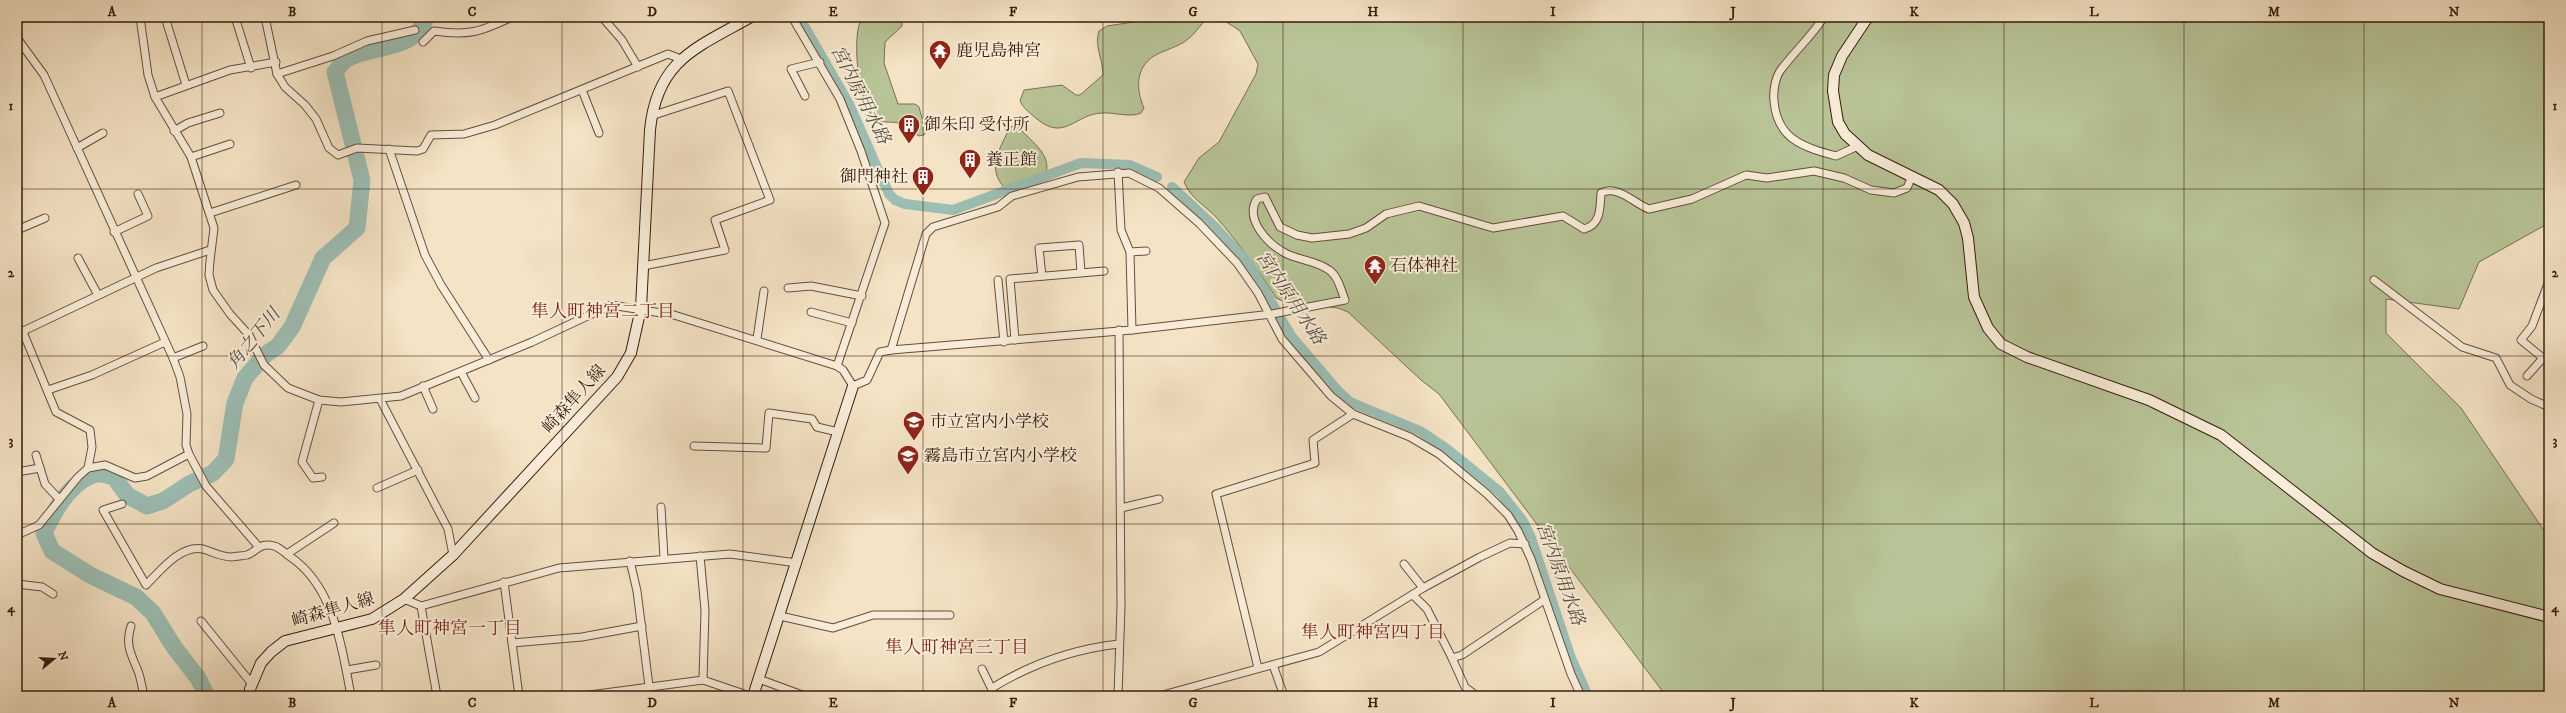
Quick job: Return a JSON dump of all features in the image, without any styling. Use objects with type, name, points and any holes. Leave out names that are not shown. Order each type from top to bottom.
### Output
[{"type":"street","points":[[165,17],[186,85]]},
{"type":"street","points":[[235,17],[252,68]]},
{"type":"street","points":[[266,17],[276,62],[277,74],[285,87],[305,105],[316,119],[329,148],[338,155],[357,148],[417,151],[423,149],[431,135],[470,132],[582,90],[668,54],[681,59]]},
{"type":"street","points":[[423,42],[434,31],[461,34],[492,26],[512,17]]},
{"type":"street","points":[[602,17],[622,40],[638,67]]},
{"type":"street","name":"崎森隼人線","points":[[251,696],[252,684],[262,663],[271,652],[285,641],[302,636],[337,630],[372,618],[404,599],[453,554],[617,377],[631,353],[641,308],[651,116],[660,86],[681,59],[751,17]]},
{"type":"street","points":[[792,17],[820,62],[843,105],[885,218],[885,227],[837,366]]},
{"type":"street","points":[[1824,17],[1812,36],[1779,72],[1773,93],[1775,116],[1786,134],[1805,147],[1836,156],[1858,146]]},
{"type":"street","points":[[1868,17],[1842,56],[1832,81],[1838,122],[1845,134],[1858,146],[1883,163],[1939,190],[1953,204],[1964,223],[1974,297],[1988,328],[2001,344],[2026,357],[2149,400],[2221,435],[2372,553],[2403,571],[2440,589],[2549,617]]},
{"type":"street","points":[[142,18],[148,75],[155,97],[174,131],[191,157],[214,228],[214,241],[210,250],[209,275],[213,290],[230,314],[249,335],[264,364],[288,388],[319,400],[341,402],[401,396],[532,342],[611,305],[641,308],[674,314],[758,339],[837,366],[843,370],[853,386]]},
{"type":"street","points":[[277,74],[333,56],[367,41],[415,30]]},
{"type":"street","points":[[17,38],[44,75],[114,232],[173,358],[180,377],[187,414],[186,445],[189,454],[197,466],[206,486],[258,546]]},
{"type":"street","points":[[155,97],[230,70],[252,68],[276,62]]},
{"type":"street","points":[[805,96],[791,69],[820,62]]},
{"type":"street","points":[[582,90],[599,133]]},
{"type":"street","points":[[643,266],[725,250],[715,220],[770,200],[728,91],[651,116]]},
{"type":"street","points":[[174,131],[188,123],[220,113]]},
{"type":"street","points":[[77,148],[103,133]]},
{"type":"street","points":[[191,157],[230,144]]},
{"type":"street","points":[[389,149],[425,255],[441,285],[489,360]]},
{"type":"street","points":[[853,386],[868,380],[880,352],[891,350],[1004,342],[1119,330],[1132,330],[1270,314],[1344,300],[1336,278],[1329,269],[1285,253],[1268,241],[1256,224],[1253,215],[1253,205],[1257,199],[1265,197],[1280,227],[1297,235],[1312,238],[1349,234],[1366,228],[1386,214],[1419,206],[1493,228],[1563,216],[1584,229],[1593,227],[1597,222],[1602,193],[1607,190],[1615,191],[1649,209],[1692,199],[1746,175],[1767,178],[1814,171],[1844,178],[1871,190],[1894,193],[1906,188],[1912,176]]},
{"type":"street","points":[[1118,172],[1120,230],[1130,252],[1132,330]]},
{"type":"street","points":[[891,350],[926,234],[933,227],[998,207],[1012,196],[1078,177],[1118,172],[1136,175],[1152,183],[1199,223],[1247,276],[1270,314],[1282,339],[1331,396],[1353,414],[1410,437],[1438,454],[1498,504],[1513,523],[1525,544],[1580,696]]},
{"type":"street","points":[[210,214],[296,185]]},
{"type":"street","points":[[114,232],[148,216],[138,194]]},
{"type":"street","points":[[17,230],[45,218]]},
{"type":"street","points":[[1042,276],[1039,248],[1079,245],[1081,272]]},
{"type":"street","points":[[17,535],[40,525],[59,499],[88,468],[92,447],[90,430],[56,412],[48,390],[19,331],[177,260],[210,250]]},
{"type":"street","points":[[1130,252],[1146,251]]},
{"type":"street","points":[[78,258],[98,295]]},
{"type":"street","points":[[1016,340],[1010,279],[1104,271]]},
{"type":"street","points":[[998,280],[1004,342]]},
{"type":"street","points":[[2374,280],[2462,346],[2496,358],[2510,385],[2531,399],[2549,407]]},
{"type":"street","points":[[2549,280],[2532,326],[2521,340],[2549,363]]},
{"type":"street","points":[[788,288],[811,286],[862,296]]},
{"type":"street","points":[[758,339],[764,291]]},
{"type":"street","points":[[811,312],[852,323]]},
{"type":"street","points":[[1118,696],[1121,508],[1119,330]]},
{"type":"street","points":[[48,390],[92,375],[165,342]]},
{"type":"street","points":[[173,358],[203,346]]},
{"type":"street","points":[[2527,376],[2543,358]]},
{"type":"street","points":[[461,372],[475,398]]},
{"type":"street","points":[[423,386],[433,409]]},
{"type":"street","points":[[753,696],[853,386]]},
{"type":"street","points":[[380,399],[448,529],[453,554]]},
{"type":"street","points":[[319,400],[302,462],[313,478],[322,477]]},
{"type":"street","points":[[694,446],[766,448],[769,413],[812,419],[817,427],[838,432]]},
{"type":"street","points":[[1258,668],[1216,494],[1315,463],[1313,440],[1353,414]]},
{"type":"street","points":[[88,468],[105,465],[135,478],[147,476],[189,454]]},
{"type":"street","points":[[36,455],[45,484],[59,499]]},
{"type":"street","points":[[17,472],[40,468]]},
{"type":"street","points":[[377,488],[418,470]]},
{"type":"street","points":[[1121,508],[1159,499]]},
{"type":"street","points":[[122,504],[103,510],[146,585],[179,554],[187,550],[202,549],[221,556],[232,557],[248,555],[258,546],[275,546],[301,563],[316,584],[344,648],[351,696]]},
{"type":"street","points":[[661,507],[664,558]]},
{"type":"street","points":[[287,554],[334,523]]},
{"type":"street","points":[[1159,696],[1319,652],[1414,596],[1423,588],[1502,546],[1513,543],[1525,544]]},
{"type":"street","points":[[404,599],[421,606],[559,568],[630,561],[730,554],[796,563]]},
{"type":"street","points":[[700,556],[705,610],[703,680]]},
{"type":"street","points":[[630,561],[642,626],[649,686]]},
{"type":"street","points":[[1404,564],[1423,588]]},
{"type":"street","points":[[504,582],[519,696]]},
{"type":"street","points":[[17,584],[42,587],[53,594]]},
{"type":"street","points":[[1414,596],[1427,609],[1465,687],[1477,696]]},
{"type":"street","points":[[1452,658],[1462,655],[1544,600]]},
{"type":"street","points":[[421,606],[437,696]]},
{"type":"street","points":[[780,616],[833,628],[874,615],[950,615]]},
{"type":"street","points":[[201,620],[252,684]]},
{"type":"street","points":[[131,626],[128,637],[128,652],[138,672],[144,696]]},
{"type":"street","points":[[512,644],[582,636],[642,626]]},
{"type":"street","points":[[992,688],[1012,676],[1063,655],[1089,647],[1119,644]]},
{"type":"street","points":[[347,670],[376,665]]},
{"type":"street","points":[[1273,665],[1284,696]]},
{"type":"street","points":[[982,670],[996,696]]},
{"type":"street","points":[[759,679],[805,696]]},
{"type":"street","points":[[582,696],[632,692],[649,686],[703,680],[750,696]]},
{"type":"green space","points":[[862,17],[901,17],[902,26],[885,42],[884,63],[898,104],[915,104],[919,107],[926,132],[924,135],[919,136],[898,123],[876,120],[868,110],[860,84],[858,69],[857,39]]},
{"type":"green space","points":[[1149,17],[1208,17],[1187,40],[1154,56],[1143,67],[1139,80],[1141,101],[1144,108],[1141,113],[1132,115],[1107,113],[1093,114],[1070,125],[1055,128],[1037,119],[1027,111],[1020,101],[1024,90],[1062,85],[1076,95],[1080,95],[1103,75],[1098,47],[1099,31],[1107,26],[1147,20]]},
{"type":"green space","points":[[1219,17],[2549,17],[2549,223],[2479,262],[2459,309],[2386,299],[2386,333],[2461,408],[2549,538],[2549,696],[1666,696],[1439,394],[1421,380],[1348,312],[1338,308],[1283,301],[1276,298],[1233,237],[1217,218],[1190,193],[1184,182],[1199,158],[1219,142],[1256,74],[1258,64],[1240,31]]},
{"type":"green space","points":[[1017,126],[1033,141],[1046,159],[1046,172],[1004,187],[996,172],[997,157],[1010,127]]},
{"type":"waterway","name":"角之下川","points":[[207,696],[198,678],[174,647],[153,613],[136,597],[90,575],[52,551],[44,533],[58,507],[71,490],[78,483],[96,474],[114,477],[127,495],[147,506],[163,501],[189,484],[213,473],[226,459],[235,403],[245,378],[266,354],[278,346],[292,327],[323,258],[357,228],[362,180],[335,72],[342,63],[357,54],[392,46],[413,36],[421,28],[426,17]]},
{"type":"waterway","name":"宮内原用水路","points":[[799,17],[849,104],[889,194],[895,200],[905,204],[953,210],[1081,163],[1130,165],[1157,177]]},
{"type":"waterway","name":"宮内原用水路","points":[[1172,187],[1217,229],[1248,263],[1292,337],[1338,391],[1350,402],[1420,431],[1447,449],[1500,492],[1523,521],[1531,538],[1571,658],[1588,696]]},
{"type":"place","name":"鹿児島神宮","points":[[940,70]]},
{"type":"place","name":"御朱印 受付所","points":[[909,144]]},
{"type":"place","name":"養正館","points":[[970,180]]},
{"type":"place","name":"御門神社","points":[[923,196]]},
{"type":"place","name":"石体神社","points":[[1375,286]]},
{"type":"place","name":"市立宮内小学校","points":[[914,442]]},
{"type":"place","name":"霧島市立宮内小学校","points":[[908,476]]},
{"type":"district","name":"隼人町神宮二丁目","points":[[603,312]]},
{"type":"district","name":"隼人町神宮一丁目","points":[[450,629]]},
{"type":"district","name":"隼人町神宮四丁目","points":[[1373,633]]},
{"type":"district","name":"隼人町神宮三丁目","points":[[957,648]]}]
